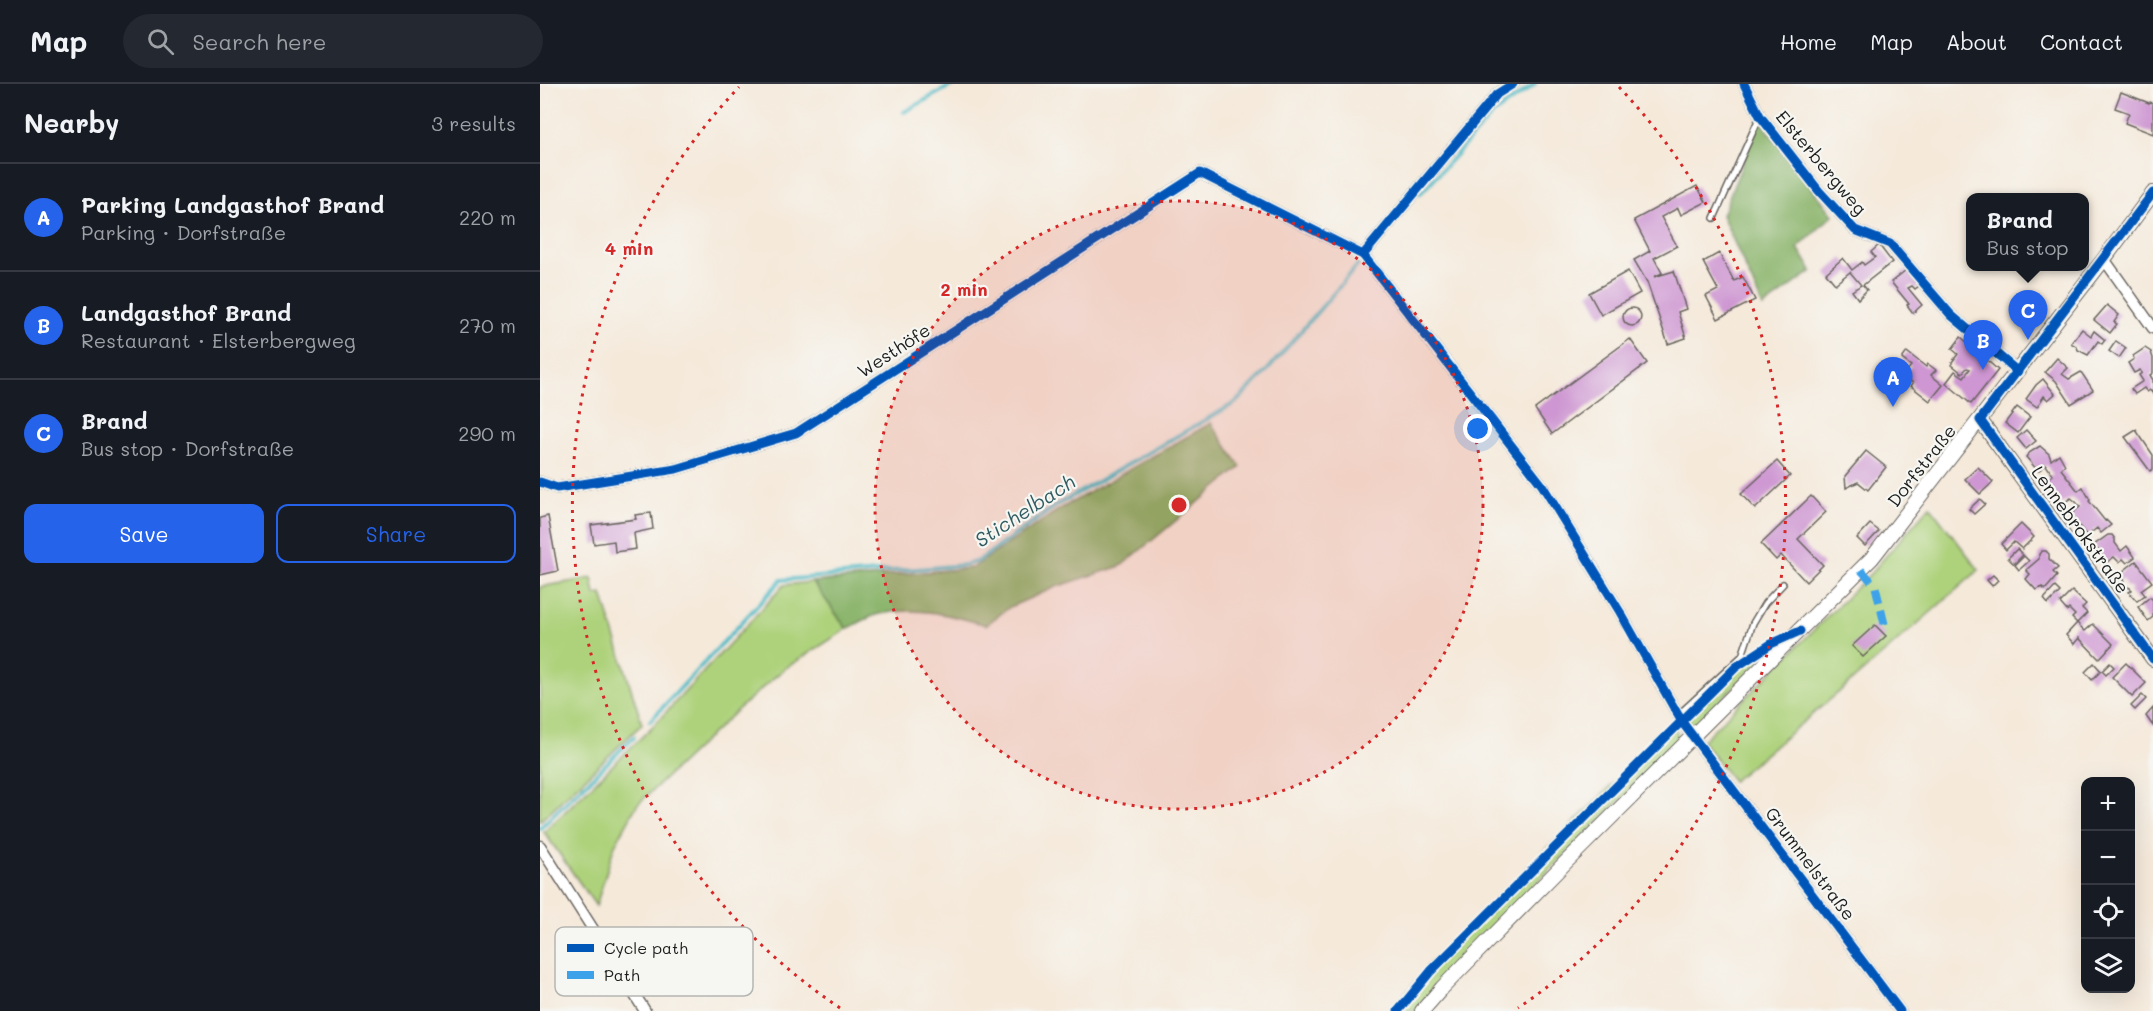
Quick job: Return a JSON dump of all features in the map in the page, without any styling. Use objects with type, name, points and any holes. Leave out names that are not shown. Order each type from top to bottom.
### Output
[{"type":"street","points":[[1363,255],[1497,94],[1513,84]]},
{"type":"street","name":"Elsterbergweg","points":[[1744,84],[1760,116],[1820,191],[1855,230],[1890,244],[1951,315],[2018,372]]},
{"type":"street","name":"Westhöfe","points":[[540,482],[557,488],[676,469],[796,433],[1200,173],[1363,255]]},
{"type":"street","name":"Dorfstraße","points":[[1422,1011],[1566,862],[1872,558],[2018,372],[2153,193]]},
{"type":"street","name":"Grummelstraße","points":[[1363,255],[1542,485],[1620,612],[1693,738],[1900,1011]]},
{"type":"street","points":[[2104,259],[2153,328]]},
{"type":"street","name":"Lennebrokstraße","points":[[1980,420],[2153,659]]},
{"type":"street","points":[[540,846],[592,927]]},
{"type":"street","points":[[635,996],[645,1011]]},
{"type":"lane","points":[[1714,218],[1760,116]]},
{"type":"lane","points":[[1678,715],[1742,656],[1754,623],[1765,603],[1783,584]]},
{"type":"green space","points":[[1760,120],[1833,215],[1798,248],[1812,271],[1763,307],[1722,215]]},
{"type":"green space","points":[[1211,423],[1241,467],[1121,566],[1056,587],[1010,607],[986,625],[947,615],[907,611],[876,615],[847,629],[813,582],[972,568],[1060,509]]},
{"type":"green space","points":[[1930,506],[1979,570],[1733,781],[1702,741],[1871,573]]},
{"type":"green space","points":[[592,578],[595,595],[602,594],[642,724],[540,821],[540,587]]},
{"type":"green space","points":[[813,582],[847,629],[784,669],[637,805],[614,847],[596,906],[544,832],[656,723],[784,585]]},
{"type":"green space","points":[[1778,644],[1694,726],[1687,723],[1690,717],[1742,664]]},
{"type":"green space","points":[[1674,724],[1680,741],[1457,962],[1416,1011],[1391,1011],[1428,966]]},
{"type":"building","points":[[2121,92],[2153,103],[2153,134],[2125,123],[2129,113],[2115,108]]},
{"type":"building","points":[[1697,186],[1706,202],[1681,215],[1678,208],[1661,217],[1677,246],[1654,258],[1662,273],[1654,277],[1674,271],[1686,309],[1678,312],[1686,338],[1668,344],[1647,282],[1634,260],[1650,251],[1634,220]]},
{"type":"building","points":[[1879,245],[1892,262],[1863,285],[1867,290],[1858,299],[1852,291],[1861,285],[1850,272],[1835,284],[1826,273],[1843,258],[1852,270],[1862,262],[1864,265],[1875,257],[1871,252]]},
{"type":"building","points":[[1719,253],[1734,281],[1743,277],[1755,300],[1718,319],[1706,296],[1718,290],[1703,262]]},
{"type":"building","points":[[1906,270],[1919,286],[1915,289],[1912,286],[1908,288],[1922,305],[1913,313],[1907,305],[1909,304],[1891,282]]},
{"type":"building","points":[[1628,271],[1640,293],[1601,315],[1589,293]]},
{"type":"building","points":[[2107,305],[2119,315],[2114,322],[2117,324],[2110,333],[2094,320]]},
{"type":"building","points":[[1632,308],[1639,310],[1641,317],[1639,324],[1632,326],[1625,324],[1623,317],[1625,310]]},
{"type":"building","points":[[2082,329],[2091,336],[2094,331],[2105,340],[2102,344],[2098,341],[2088,355],[2071,343]]},
{"type":"building","points":[[1961,337],[1998,370],[1971,404],[1946,383],[1955,371],[1964,377],[1970,369],[1967,368],[1962,373],[1952,365],[1958,354],[1952,349]]},
{"type":"building","points":[[1630,339],[1647,363],[1552,434],[1535,409]]},
{"type":"building","points":[[2116,341],[2126,348],[2119,358],[2109,351]]},
{"type":"building","points":[[2145,348],[2151,352],[2153,358],[2153,373],[2150,375],[2153,380],[2153,394],[2144,388],[2135,394],[2131,389],[2143,381],[2139,375],[2142,373],[2140,370],[2134,373],[2128,363],[2134,359],[2133,356]]},
{"type":"building","points":[[1907,352],[1926,367],[1928,364],[1936,370],[1931,375],[1943,385],[1930,401],[1911,386],[1913,383],[1903,376],[1911,366],[1902,359]]},
{"type":"building","points":[[2057,358],[2068,368],[2062,374],[2069,379],[2081,372],[2093,390],[2071,404],[2056,381],[2045,372]]},
{"type":"building","points":[[2043,379],[2055,394],[2048,400],[2044,396],[2037,407],[2026,399]]},
{"type":"building","points":[[2017,407],[2030,417],[2018,433],[2005,423]]},
{"type":"building","points":[[2026,430],[2036,441],[2026,449],[2017,438]]},
{"type":"building","points":[[2136,430],[2153,455],[2153,469],[2150,471],[2125,437]]},
{"type":"building","points":[[2040,446],[2049,454],[2051,460],[2059,454],[2065,465],[2061,469],[2078,491],[2083,487],[2089,501],[2111,525],[2101,533],[2097,528],[2087,536],[2070,515],[2080,507],[2071,498],[2062,504],[2044,482],[2053,475],[2046,465],[2038,471],[2026,457]]},
{"type":"building","points":[[1866,451],[1886,467],[1868,490],[1858,482],[1846,488],[1845,476]]},
{"type":"building","points":[[1777,461],[1790,476],[1755,509],[1741,494]]},
{"type":"building","points":[[1978,467],[1993,482],[1980,494],[1965,479]]},
{"type":"building","points":[[1811,496],[1826,512],[1798,539],[1823,565],[1806,582],[1781,555],[1776,560],[1761,544]]},
{"type":"building","points":[[1980,499],[1985,504],[1974,514],[1969,509]]},
{"type":"building","points":[[651,513],[653,529],[634,533],[636,549],[615,552],[614,541],[594,544],[591,525],[636,519],[635,515]]},
{"type":"building","points":[[548,516],[558,571],[540,575],[540,518]]},
{"type":"building","points":[[1870,524],[1879,531],[1865,546],[1857,538]]},
{"type":"building","points":[[2021,524],[2034,537],[2022,549],[2014,542],[2006,550],[2001,544]]},
{"type":"building","points":[[2108,535],[2112,535],[2121,551],[2127,546],[2135,557],[2127,563],[2123,559],[2119,562],[2114,557],[2107,562],[2094,545]]},
{"type":"building","points":[[2017,549],[2023,555],[2014,564],[2008,558]]},
{"type":"building","points":[[2042,551],[2049,554],[2049,559],[2058,568],[2053,572],[2057,576],[2045,590],[2042,587],[2036,590],[2026,579],[2030,574],[2026,570],[2039,559]]},
{"type":"building","points":[[2024,556],[2029,561],[2019,570],[2015,565]]},
{"type":"building","points":[[2136,561],[2152,582],[2141,590],[2145,595],[2137,601],[2129,592],[2132,590],[2125,586],[2123,579],[2120,581],[2117,576]]},
{"type":"building","points":[[1993,575],[1998,580],[1992,586],[1987,580]]},
{"type":"building","points":[[2055,587],[2060,592],[2048,604],[2044,599]]},
{"type":"building","points":[[2072,591],[2086,604],[2082,608],[2087,613],[2077,623],[2072,618],[2075,615],[2069,609],[2067,611],[2060,603]]},
{"type":"building","points":[[2150,597],[2153,600],[2153,617],[2148,621],[2138,607]]},
{"type":"building","points":[[2077,623],[2085,631],[2093,624],[2113,644],[2099,659],[2079,638],[2074,644],[2066,635]]},
{"type":"building","points":[[1875,625],[1886,636],[1863,657],[1852,646]]},
{"type":"building","points":[[2094,663],[2101,671],[2092,680],[2085,672]]},
{"type":"building","points":[[2110,663],[2114,667],[2106,675],[2102,671]]},
{"type":"building","points":[[2126,663],[2146,683],[2132,697],[2112,677]]},
{"type":"building","points":[[2142,695],[2146,699],[2135,710],[2131,706]]},
{"type":"building","points":[[2153,708],[2153,726],[2146,716]]},
{"type":"waterway","points":[[904,112],[954,84]]},
{"type":"waterway","name":"Stichelbach","points":[[1420,194],[1493,114],[1535,84]]},
{"type":"waterway","name":"Stichelbach","points":[[650,721],[781,580],[965,565],[978,561],[1057,505],[1235,403],[1264,374],[1358,265]]},
{"type":"waterway","name":"Stichelbach","points":[[540,828],[634,737]]},
{"type":"marked path","points":[[1861,570],[1875,585],[1886,630]]},
{"type":"cycle path","points":[[1363,255],[1497,94],[1513,84]]},
{"type":"cycle path","points":[[1744,84],[1760,116],[1819,191],[1855,230],[1890,244],[1951,315],[2018,372]]},
{"type":"cycle path","points":[[540,482],[557,488],[676,469],[796,433],[1200,173],[1363,255],[1542,485],[1620,612],[1682,722],[1900,1011]]},
{"type":"cycle path","points":[[2153,193],[1980,420],[2153,659]]},
{"type":"cycle path","points":[[1398,1011],[1431,971],[1736,667],[1771,644],[1800,631]]},
{"type":"place","name":"Brand","points":[[2028,340]]},
{"type":"place","name":"Landgasthof Brand","points":[[1983,370]]},
{"type":"place","name":"Parking Landgasthof Brand","points":[[1893,407]]}]
